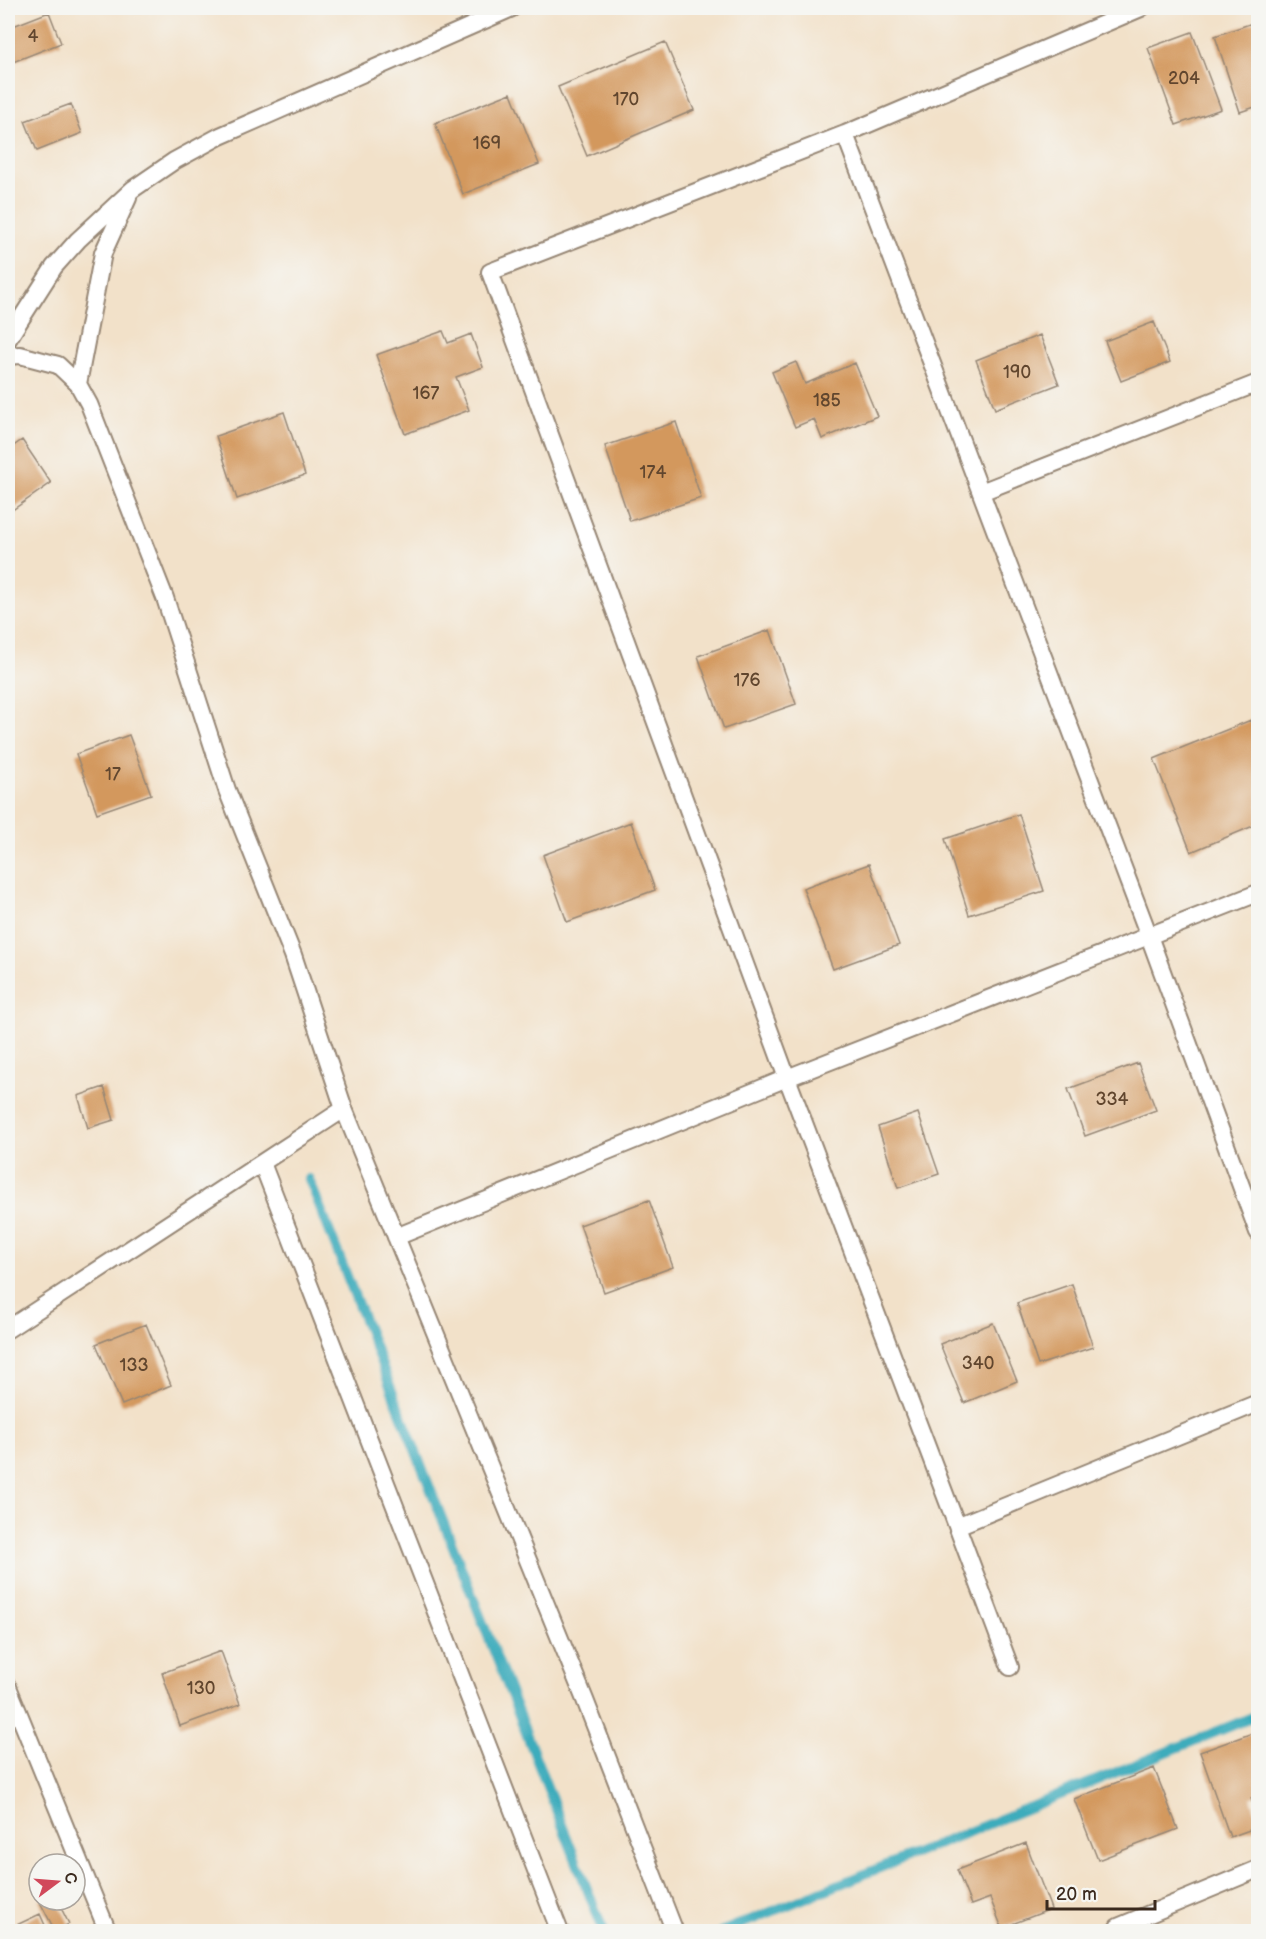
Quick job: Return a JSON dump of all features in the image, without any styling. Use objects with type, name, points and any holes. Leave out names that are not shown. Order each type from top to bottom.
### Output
[{"type":"lane","points":[[8,339],[54,267],[78,240],[133,189],[174,161],[220,136],[512,8]]},
{"type":"lane","points":[[1010,1667],[788,1078],[490,272],[845,134],[1142,8]]},
{"type":"lane","points":[[845,134],[1149,936],[1258,1233]]},
{"type":"lane","points":[[78,384],[103,253],[133,189]]},
{"type":"lane","points":[[8,308],[18,323]]},
{"type":"lane","points":[[8,356],[20,355],[58,365],[78,384],[89,404],[165,598],[226,790],[293,956],[344,1109],[585,1700],[675,1932]]},
{"type":"lane","points":[[981,492],[1258,383]]},
{"type":"lane","points":[[396,1237],[788,1078],[1258,893]]},
{"type":"lane","points":[[8,1329],[344,1109]]},
{"type":"lane","points":[[262,1163],[560,1932]]},
{"type":"lane","points":[[957,1526],[1258,1403]]},
{"type":"lane","points":[[8,1687],[108,1932]]},
{"type":"lane","points":[[1120,1932],[1118,1927],[1258,1869]]},
{"type":"building","points":[[49,12],[61,43],[8,64],[8,28]]},
{"type":"building","points":[[1258,21],[1258,106],[1240,112],[1215,36]]},
{"type":"building","points":[[1192,32],[1221,109],[1176,125],[1148,48]]},
{"type":"building","points":[[665,42],[694,110],[587,156],[558,87]]},
{"type":"building","points":[[511,93],[539,164],[463,194],[435,123]]},
{"type":"building","points":[[71,104],[82,133],[37,151],[25,121]]},
{"type":"building","points":[[1154,322],[1170,362],[1121,381],[1105,341]]},
{"type":"building","points":[[443,331],[448,343],[471,334],[483,367],[456,377],[469,410],[405,434],[376,355]]},
{"type":"building","points":[[1040,335],[1059,384],[995,409],[976,360]]},
{"type":"building","points":[[796,362],[805,384],[855,363],[877,416],[822,439],[814,419],[795,427],[772,372]]},
{"type":"building","points":[[284,412],[305,475],[237,499],[216,436]]},
{"type":"building","points":[[676,422],[701,498],[630,521],[605,446]]},
{"type":"building","points":[[22,440],[51,483],[8,513],[8,450]]},
{"type":"building","points":[[770,630],[796,704],[724,729],[698,656]]},
{"type":"building","points":[[1251,720],[1258,738],[1258,824],[1191,852],[1154,759]]},
{"type":"building","points":[[129,735],[151,794],[97,813],[76,754]]},
{"type":"building","points":[[1019,814],[1044,891],[969,915],[945,839]]},
{"type":"building","points":[[631,822],[655,890],[567,922],[543,855]]},
{"type":"building","points":[[869,864],[899,945],[833,969],[803,888]]},
{"type":"building","points":[[1138,1063],[1156,1110],[1085,1136],[1068,1089]]},
{"type":"building","points":[[104,1087],[114,1120],[88,1128],[78,1096]]},
{"type":"building","points":[[918,1113],[939,1174],[898,1188],[878,1127]]},
{"type":"building","points":[[649,1200],[673,1267],[604,1292],[580,1225]]},
{"type":"building","points":[[1072,1284],[1093,1347],[1038,1365],[1017,1303]]},
{"type":"building","points":[[993,1323],[1017,1381],[964,1403],[940,1344]]},
{"type":"building","points":[[146,1324],[171,1385],[122,1405],[96,1344]]},
{"type":"building","points":[[221,1651],[240,1704],[180,1726],[162,1673]]},
{"type":"building","points":[[1258,1731],[1258,1795],[1251,1798],[1258,1827],[1230,1837],[1200,1752]]},
{"type":"building","points":[[1154,1768],[1178,1829],[1098,1860],[1074,1799]]},
{"type":"building","points":[[1026,1843],[1051,1909],[1002,1928],[990,1898],[971,1905],[957,1870]]},
{"type":"building","points":[[45,1912],[63,1912],[69,1924],[55,1931]]},
{"type":"building","points":[[40,1914],[48,1932],[8,1932],[8,1929]]},
{"type":"waterway","points":[[309,1179],[604,1932]]},
{"type":"waterway","points":[[721,1932],[1258,1715]]}]
